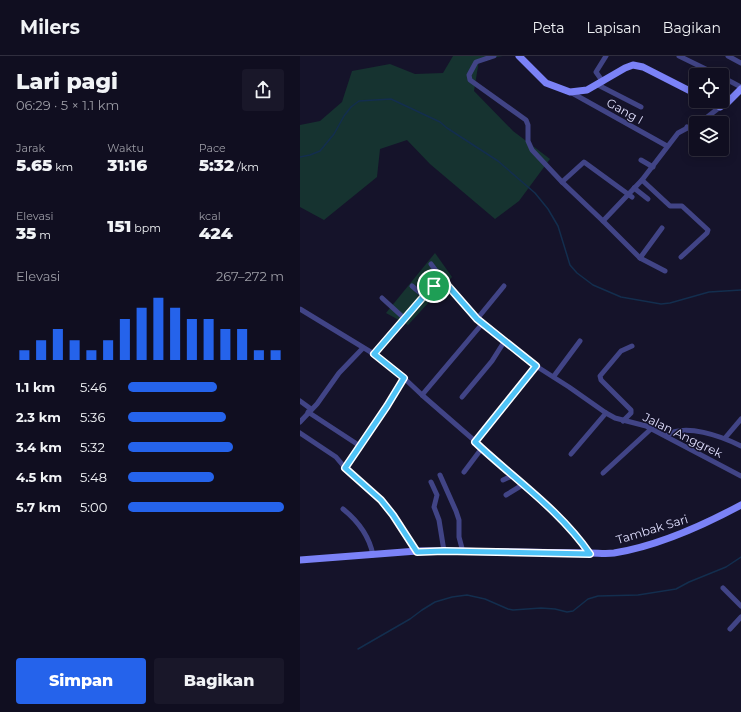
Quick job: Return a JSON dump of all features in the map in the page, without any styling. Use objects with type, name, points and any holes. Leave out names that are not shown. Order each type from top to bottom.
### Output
[{"type":"street","points":[[494,56],[476,62],[469,75],[469,78],[526,120],[528,124],[528,141],[532,150],[562,182],[640,258],[665,271]]},
{"type":"street","points":[[519,56],[546,82],[572,93],[587,90],[600,84],[625,68],[634,65],[643,67],[689,90]]},
{"type":"street","points":[[606,56],[596,72],[600,84],[641,107]]},
{"type":"street","points":[[679,56],[704,68]]},
{"type":"street","points":[[728,56],[741,63]]},
{"type":"street","points":[[729,81],[741,88],[729,101]]},
{"type":"street","name":"Gang I","points":[[572,93],[667,146]]},
{"type":"street","points":[[603,221],[630,195],[678,133],[706,118],[719,108]]},
{"type":"street","points":[[641,160],[653,167]]},
{"type":"street","points":[[562,182],[584,162],[630,195]]},
{"type":"street","points":[[642,180],[670,206],[682,206],[708,230],[707,233],[681,258]]},
{"type":"street","points":[[634,188],[648,199]]},
{"type":"street","points":[[640,258],[662,228]]},
{"type":"street","name":"Jalan Anggrek","points":[[431,264],[442,279],[482,324],[536,366],[554,376],[606,413],[623,421],[638,423],[652,428],[741,476]]},
{"type":"street","points":[[374,354],[424,296],[442,279]]},
{"type":"street","points":[[412,286],[424,296]]},
{"type":"street","points":[[477,319],[504,286]]},
{"type":"street","points":[[382,298],[405,319]]},
{"type":"street","points":[[300,309],[374,354],[404,378],[561,518],[590,554]]},
{"type":"street","points":[[422,395],[482,324]]},
{"type":"street","points":[[554,376],[580,341]]},
{"type":"street","points":[[462,397],[492,361],[504,342]]},
{"type":"street","points":[[623,421],[631,410],[601,380],[600,376],[621,352],[632,346]]},
{"type":"street","points":[[300,422],[317,404],[339,373],[363,348]]},
{"type":"street","points":[[475,442],[536,366]]},
{"type":"street","points":[[345,468],[404,378]]},
{"type":"street","points":[[300,402],[310,411],[360,446]]},
{"type":"street","points":[[571,454],[606,413]]},
{"type":"street","points":[[726,438],[741,419]]},
{"type":"street","points":[[603,474],[652,428]]},
{"type":"street","points":[[666,436],[677,431],[708,433],[726,438],[741,446]]},
{"type":"street","points":[[300,433],[336,457],[345,468],[381,500],[393,515],[417,552]]},
{"type":"street","points":[[464,472],[482,448]]},
{"type":"street","points":[[440,475],[459,520],[458,538],[463,552]]},
{"type":"street","points":[[503,480],[514,475]]},
{"type":"street","points":[[431,482],[437,495],[434,507],[442,531],[444,551]]},
{"type":"street","points":[[506,495],[524,484]]},
{"type":"street","name":"Tambak Sari","points":[[300,560],[444,551],[590,554],[613,553],[660,541],[695,528],[741,505]]},
{"type":"street","points":[[343,509],[352,516],[366,535],[371,545],[373,555]]},
{"type":"street","points":[[723,588],[741,606]]},
{"type":"street","points":[[730,629],[740,620]]},
{"type":"green space","points":[[453,56],[503,56],[479,60],[474,91],[513,131],[550,159],[519,201],[495,219],[430,164],[407,140],[380,149],[377,177],[324,220],[300,207],[300,125],[320,121],[342,102],[352,71],[390,64],[415,74],[443,73]]},
{"type":"green space","points":[[435,253],[452,277],[408,325],[386,313]]},
{"type":"waterway","points":[[300,157],[320,151],[334,134],[351,107],[359,101],[391,99],[440,122],[498,161],[535,193],[548,209],[558,226],[570,265],[577,273],[593,285],[621,297],[661,304],[670,303],[709,292],[741,290]]},
{"type":"waterway","points":[[358,649],[410,619],[435,602],[452,597],[467,595],[485,599],[513,610],[541,608],[567,612],[573,611],[588,599],[598,596],[638,595],[676,589],[726,567],[741,557]]},
{"type":"route","points":[[442,279],[477,319],[536,366],[475,442],[561,518],[590,554],[444,551],[417,552],[393,515],[381,500],[351,475],[345,468],[404,378],[374,354],[434,286],[442,279]]}]
